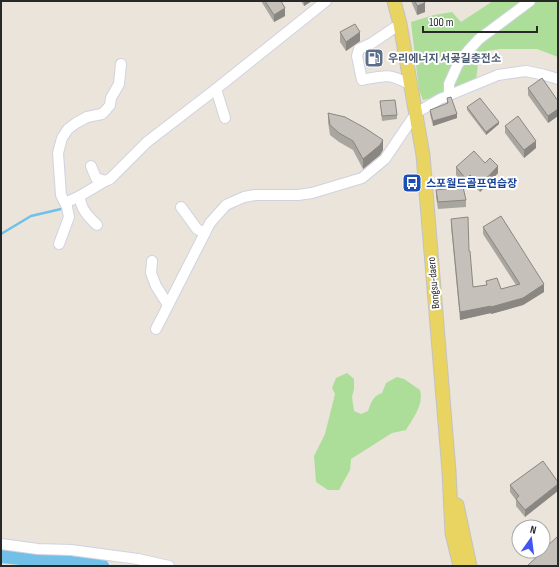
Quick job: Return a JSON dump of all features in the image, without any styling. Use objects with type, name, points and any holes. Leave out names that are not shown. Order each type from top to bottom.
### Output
[{"type":"main road","name":"Bongsu-daero","points":[[394,1],[400,24],[423,155],[449,471],[452,533],[460,566]]},
{"type":"main road","points":[[449,471],[470,566]]},
{"type":"street","points":[[65,203],[110,179],[147,142],[326,1]]},
{"type":"street","points":[[448,95],[449,84],[458,64],[468,51],[479,39],[530,1]]},
{"type":"street","points":[[400,24],[372,43],[359,49],[357,56],[362,80],[386,75],[396,77],[411,85]]},
{"type":"street","points":[[59,244],[69,217],[68,210],[61,195],[58,153],[62,138],[68,129],[76,123],[87,117],[102,114],[110,105],[111,98],[119,84],[121,64]]},
{"type":"street","points":[[156,329],[210,223],[226,206],[244,197],[255,195],[298,195],[312,193],[362,178],[385,159],[416,113],[448,95],[498,75],[526,71],[545,74],[558,79]]},
{"type":"street","points":[[216,89],[225,118]]},
{"type":"street","points":[[91,166],[96,178],[105,181]]},
{"type":"street","points":[[80,196],[81,203],[85,211],[97,226]]},
{"type":"street","points":[[181,207],[197,229],[205,233]]},
{"type":"street","points":[[152,261],[151,274],[168,305]]},
{"type":"street","points":[[1,544],[52,550],[71,550],[138,559],[169,566]]},
{"type":"green space","points":[[493,1],[558,1],[558,57],[537,49],[500,49],[487,51],[478,63],[476,81],[439,96],[423,100],[419,90],[411,22],[434,15],[452,12],[461,22]]},
{"type":"green space","points":[[347,373],[354,379],[352,397],[354,411],[361,414],[368,411],[376,396],[382,393],[386,383],[397,377],[404,379],[420,390],[421,396],[417,411],[406,430],[392,433],[351,459],[350,470],[339,490],[328,490],[316,482],[314,456],[325,434],[335,394],[332,388],[336,378]]},
{"type":"building","points":[[265,1],[281,1],[285,8],[274,15]]},
{"type":"building","points":[[415,1],[424,1],[425,3],[417,6]]},
{"type":"building","points":[[355,24],[360,32],[346,42],[340,32]]},
{"type":"building","points":[[542,78],[558,101],[558,109],[548,116],[528,88]]},
{"type":"building","points":[[451,97],[457,114],[433,121],[430,110],[448,103],[447,98]]},
{"type":"building","points":[[480,98],[499,122],[486,132],[467,107]]},
{"type":"building","points":[[395,100],[397,115],[382,116],[380,101]]},
{"type":"building","points":[[328,113],[345,117],[383,140],[380,145],[363,159],[353,141],[339,133],[330,125]]},
{"type":"building","points":[[518,116],[536,141],[524,150],[505,126]]},
{"type":"building","points":[[474,151],[485,163],[490,158],[498,166],[480,185],[470,175],[466,179],[456,167]]},
{"type":"building","points":[[463,187],[466,200],[438,202],[436,190]]},
{"type":"building","points":[[501,216],[544,284],[523,298],[491,307],[460,312],[451,219],[468,217],[469,251],[473,287],[487,285],[486,281],[497,278],[501,289],[520,284],[483,227]]},
{"type":"building","points":[[543,461],[558,484],[525,510],[516,499],[519,496],[510,485]]},
{"type":"building","points":[[558,536],[558,566],[527,566],[535,559],[551,559],[551,543]]},
{"type":"waterway","points":[[1,234],[31,216],[61,209]]},
{"type":"waterway","points":[[1,556],[102,566]]},
{"type":"place","name":"우리에너지 서곶길충전소","points":[[374,58]]},
{"type":"place","name":"스포월드골프연습장","points":[[412,183]]}]
